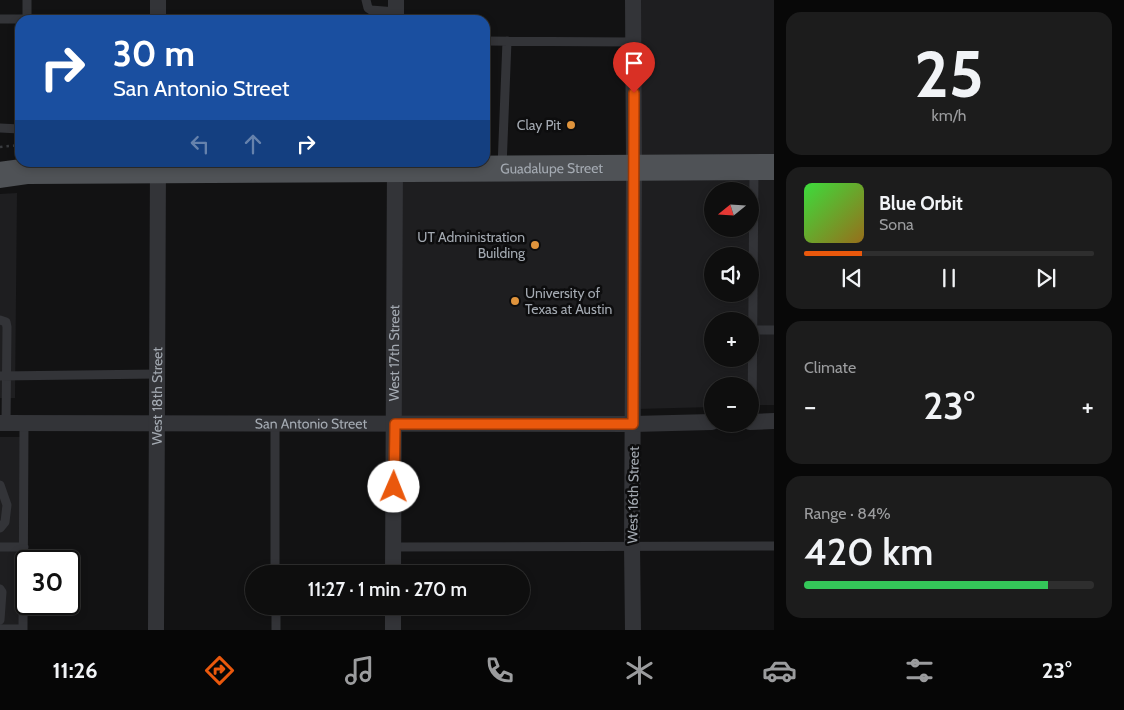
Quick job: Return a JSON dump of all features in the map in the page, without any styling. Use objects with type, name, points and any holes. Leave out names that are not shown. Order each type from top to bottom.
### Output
[{"type":"main road","name":"Guadalupe Street","points":[[0,175],[28,167],[158,167]]},
{"type":"main road","name":"Guadalupe Street","points":[[449,167],[764,167]]},
{"type":"street","points":[[158,0],[158,15]]},
{"type":"street","name":"West 16th Street","points":[[633,0],[633,630]]},
{"type":"street","name":"West 18th Street","points":[[156,630],[158,167]]},
{"type":"street","name":"West 17th Street","points":[[393,565],[396,167]]},
{"type":"street","points":[[759,422],[774,421]]},
{"type":"street","name":"San Antonio Street","points":[[3,423],[633,424],[704,422]]},
{"type":"street","points":[[393,615],[393,630]]},
{"type":"lane","points":[[27,0],[27,15]]},
{"type":"lane","points":[[366,0],[368,8],[371,10],[396,11]]},
{"type":"lane","points":[[0,18],[15,19]]},
{"type":"lane","points":[[490,41],[633,42]]},
{"type":"lane","points":[[502,168],[507,41]]},
{"type":"lane","points":[[0,128],[15,129]]},
{"type":"lane","points":[[754,312],[764,167]]},
{"type":"lane","points":[[3,321],[7,327],[3,376],[3,423]]},
{"type":"lane","points":[[759,330],[774,330]]},
{"type":"lane","points":[[3,376],[157,374]]},
{"type":"lane","points":[[275,422],[276,565]]},
{"type":"lane","points":[[0,629],[23,629],[24,423]]},
{"type":"lane","points":[[0,486],[7,505],[6,522],[0,528]]},
{"type":"lane","points":[[393,547],[774,546]]},
{"type":"lane","points":[[0,547],[24,547]]},
{"type":"lane","points":[[0,589],[2,592],[0,620]]},
{"type":"lane","points":[[276,615],[276,630]]},
{"type":"path","points":[[0,147],[15,146]]},
{"type":"shaded area","points":[[637,0],[774,0],[774,405],[759,405],[759,377],[704,377],[704,407],[637,409]]},
{"type":"shaded area","name":"University of Texas at Austin","points":[[634,168],[633,424],[395,424],[396,169]]},
{"type":"shaded area","points":[[17,193],[15,398],[0,398],[0,194]]},
{"type":"shaded area","points":[[0,437],[24,437],[22,550],[15,550],[15,615],[20,615],[20,630],[0,630]]},
{"type":"place","name":"Clay Pit","points":[[571,125]]},
{"type":"place","name":"UT Administration Building","points":[[535,245]]},
{"type":"place","name":"University of Texas at Austin","points":[[515,301]]},
{"type":"route","points":[[394,487],[395,424],[633,424],[634,93]]}]
